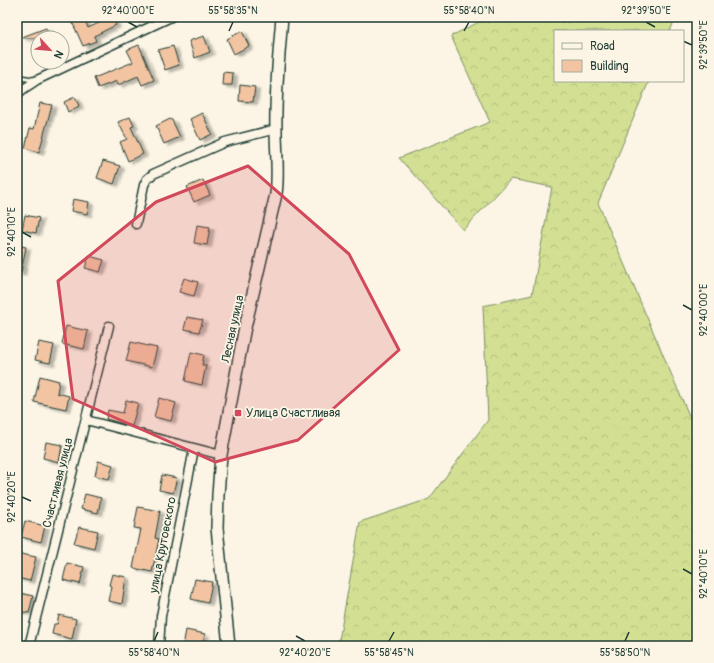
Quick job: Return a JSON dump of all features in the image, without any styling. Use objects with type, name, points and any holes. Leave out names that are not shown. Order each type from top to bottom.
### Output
[{"type":"main road","name":"Лесная улица","points":[[228,646],[218,528],[218,495],[221,455],[244,332],[276,194],[278,62],[282,17]]},
{"type":"street","points":[[17,96],[22,90],[37,80],[171,17]]},
{"type":"street","points":[[136,224],[144,185],[152,174],[225,142],[276,129]]},
{"type":"street","name":"Счастливая улица","points":[[29,646],[110,326]]},
{"type":"street","points":[[86,420],[221,455]]},
{"type":"street","name":"улица Крутовского","points":[[160,646],[161,616],[194,449]]},
{"type":"lane","points":[[17,77],[37,80]]},
{"type":"highlighted area","points":[[248,166],[349,254],[399,350],[298,440],[215,462],[73,399],[58,281],[156,202]]},
{"type":"green space","points":[[489,17],[676,17],[670,30],[554,30],[554,82],[649,82],[598,203],[697,434],[697,646],[338,646],[360,522],[429,499],[488,420],[483,306],[532,295],[552,187],[511,179],[463,230],[399,158],[490,122],[451,36]]},
{"type":"building","points":[[70,17],[84,17],[88,28],[112,17],[116,25],[94,36],[96,41],[83,46]]},
{"type":"building","points":[[242,31],[249,46],[234,54],[227,39]]},
{"type":"building","points":[[30,34],[30,38],[22,37]]},
{"type":"building","points":[[204,36],[210,52],[195,58],[189,41]]},
{"type":"building","points":[[139,45],[154,80],[142,85],[138,76],[118,85],[117,81],[98,88],[94,78],[133,62],[127,50]]},
{"type":"building","points":[[173,46],[179,65],[165,70],[158,50]]},
{"type":"building","points":[[223,72],[233,73],[232,85],[222,85]]},
{"type":"building","points":[[240,85],[255,87],[253,102],[239,101]]},
{"type":"building","points":[[75,97],[79,106],[68,112],[64,102]]},
{"type":"building","points":[[40,103],[52,105],[39,152],[25,148],[30,128],[34,129]]},
{"type":"building","points":[[202,113],[212,134],[200,140],[190,119]]},
{"type":"building","points":[[130,117],[134,126],[131,127],[143,154],[128,161],[120,142],[127,139],[118,122]]},
{"type":"building","points":[[170,119],[172,120],[180,137],[164,144],[156,126]]},
{"type":"building","points":[[103,161],[120,166],[114,184],[97,178]]},
{"type":"building","points":[[203,180],[210,195],[194,202],[187,187]]},
{"type":"building","points":[[73,199],[89,202],[87,214],[71,211]]},
{"type":"building","points":[[25,215],[39,218],[36,233],[22,230]]},
{"type":"building","points":[[197,225],[210,227],[207,245],[194,243]]},
{"type":"building","points":[[17,245],[26,247],[21,273],[17,273]]},
{"type":"building","points":[[89,256],[104,260],[100,272],[85,268]]},
{"type":"building","points":[[184,278],[198,282],[194,296],[179,292]]},
{"type":"building","points":[[187,317],[203,320],[199,332],[184,329]]},
{"type":"building","points":[[66,326],[88,331],[84,349],[62,344]]},
{"type":"building","points":[[39,342],[54,345],[50,363],[35,360]]},
{"type":"building","points":[[131,342],[157,348],[152,367],[126,361]]},
{"type":"building","points":[[191,352],[204,355],[202,365],[206,365],[202,385],[185,381]]},
{"type":"building","points":[[40,376],[59,381],[57,393],[69,396],[66,409],[34,402]]},
{"type":"building","points":[[159,398],[176,403],[171,421],[154,417]]},
{"type":"building","points":[[126,400],[138,403],[132,426],[106,419],[108,410],[123,413]]},
{"type":"building","points":[[46,442],[62,445],[59,462],[43,458]]},
{"type":"building","points":[[98,461],[113,465],[109,479],[95,476]]},
{"type":"building","points":[[162,475],[177,478],[173,493],[159,490]]},
{"type":"building","points":[[85,494],[101,498],[98,513],[81,509]]},
{"type":"building","points":[[138,507],[160,511],[155,538],[159,539],[152,572],[133,568],[141,529],[134,528]]},
{"type":"building","points":[[25,521],[45,526],[41,542],[21,537]]},
{"type":"building","points":[[79,527],[98,531],[94,548],[74,543]]},
{"type":"building","points":[[21,554],[36,557],[30,581],[17,578],[17,560],[19,560]]},
{"type":"building","points":[[67,563],[84,567],[80,584],[63,580]]},
{"type":"building","points":[[112,574],[126,577],[122,604],[108,601],[111,586],[109,585]]},
{"type":"building","points":[[195,579],[212,582],[208,603],[191,599]]},
{"type":"building","points":[[20,593],[33,596],[29,613],[17,611]]},
{"type":"building","points":[[59,615],[76,619],[72,639],[52,634],[54,624],[57,624]]},
{"type":"building","points":[[186,630],[205,634],[202,646],[183,646]]},
{"type":"place","name":"Улица Счастливая","points":[[238,413]]}]
